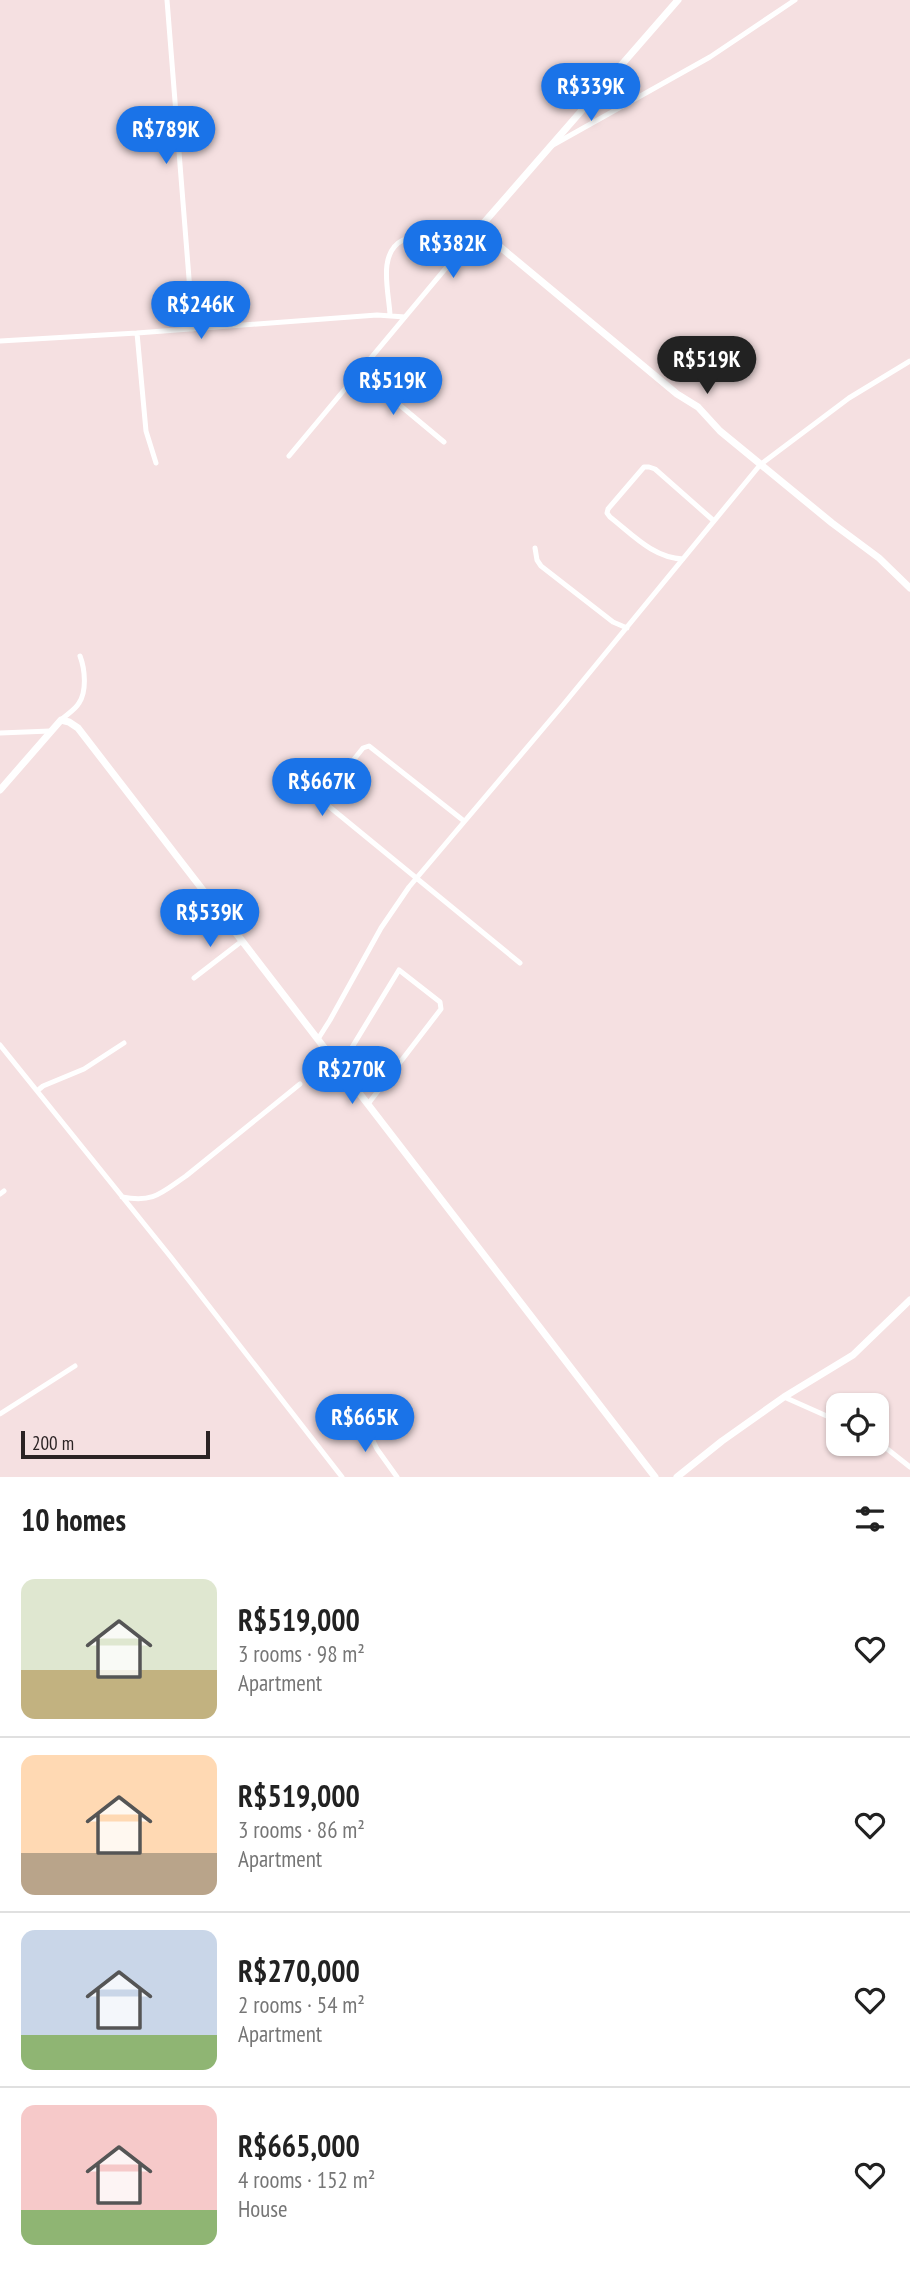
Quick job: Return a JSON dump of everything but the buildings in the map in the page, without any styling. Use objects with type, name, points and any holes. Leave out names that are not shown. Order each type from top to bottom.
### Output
[{"type":"street","points":[[167,0],[192,329]]},
{"type":"street","points":[[289,456],[481,226],[678,0]]},
{"type":"street","points":[[553,145],[710,57],[796,0]]},
{"type":"street","points":[[481,226],[493,242],[677,394],[698,407],[760,465],[879,558],[910,588]]},
{"type":"street","points":[[390,315],[387,259],[395,245],[403,240]]},
{"type":"street","points":[[0,341],[390,315],[405,317]]},
{"type":"street","points":[[137,333],[146,431],[156,463]]},
{"type":"street","points":[[317,1039],[380,928],[416,878],[627,628],[760,465],[849,398],[910,361]]},
{"type":"street","points":[[360,372],[444,442]]},
{"type":"street","points":[[683,559],[656,553],[610,517],[608,509],[643,467],[649,467],[655,469],[714,521]]},
{"type":"street","points":[[535,548],[541,566],[613,622],[627,628]]},
{"type":"street","points":[[0,790],[50,731],[77,706],[83,695],[80,656]]},
{"type":"street","points":[[61,720],[78,728],[655,1477]]},
{"type":"street","points":[[0,733],[50,731]]},
{"type":"street","points":[[464,821],[369,746],[363,748],[324,797],[326,804],[520,962]]},
{"type":"street","points":[[194,978],[242,941]]},
{"type":"street","points":[[340,1068],[399,970],[440,1002],[442,1009],[368,1104]]},
{"type":"street","points":[[37,1091],[84,1069],[124,1043]]},
{"type":"street","points":[[0,1045],[342,1477]]},
{"type":"street","points":[[122,1197],[147,1200],[166,1189],[186,1176],[300,1084]]},
{"type":"street","points":[[677,1477],[784,1396],[853,1355],[910,1300]]},
{"type":"street","points":[[0,1414],[75,1366]]},
{"type":"street","points":[[784,1396],[826,1415]]},
{"type":"street","points":[[352,1414],[366,1426],[397,1477]]},
{"type":"street","points":[[889,1450],[910,1467]]}]
